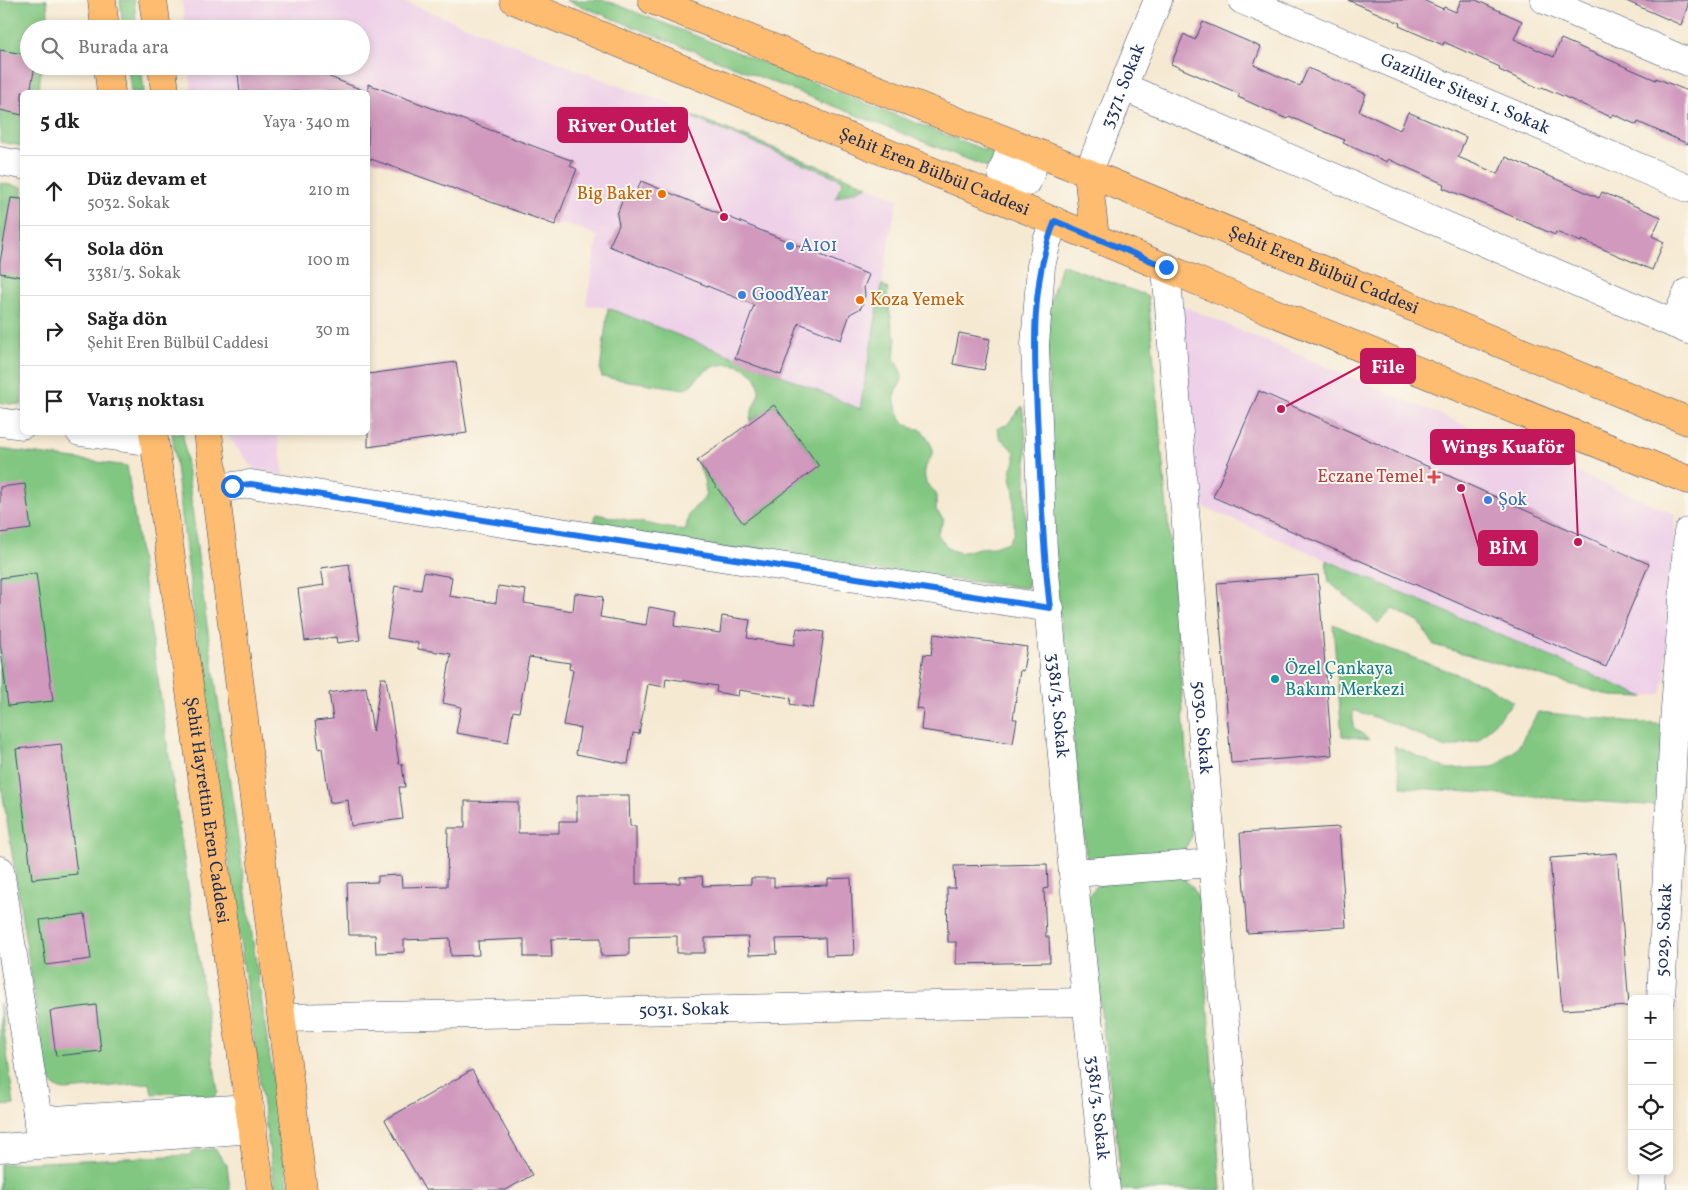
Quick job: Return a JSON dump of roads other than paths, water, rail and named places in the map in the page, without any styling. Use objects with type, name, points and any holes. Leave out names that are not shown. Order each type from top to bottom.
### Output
[{"type":"main road","points":[[102,0],[104,20]]},
{"type":"main road","points":[[153,0],[156,20]]},
{"type":"main road","name":"Şehit Eren Bülbül Caddesi","points":[[514,0],[1688,480]]},
{"type":"main road","name":"Şehit Eren Bülbül Caddesi","points":[[652,0],[1088,173],[1688,421]]},
{"type":"main road","points":[[109,75],[111,90]]},
{"type":"main road","points":[[163,75],[165,90]]},
{"type":"main road","points":[[1088,173],[1095,238]]},
{"type":"main road","points":[[208,435],[304,1190]]},
{"type":"main road","name":"Şehit Hayrettin Eren Caddesi","points":[[154,437],[261,1190]]},
{"type":"street","name":"3371. Sokak","points":[[1088,173],[1158,0]]},
{"type":"street","name":"Gazililer Sitesi 1. Sokak","points":[[1242,0],[1688,188]]},
{"type":"street","points":[[1545,0],[1688,62]]},
{"type":"street","points":[[1124,87],[1681,327],[1688,292]]},
{"type":"street","points":[[0,161],[20,164]]},
{"type":"street","name":"3381/3. Sokak","points":[[1055,221],[1047,241],[1041,266],[1035,345],[1044,552],[1073,873],[1106,1190]]},
{"type":"street","name":"5030. Sokak","points":[[1166,267],[1238,1190]]},
{"type":"street","points":[[0,422],[20,425]]},
{"type":"street","points":[[124,435],[154,437]]},
{"type":"street","points":[[215,490],[251,484],[1050,608]]},
{"type":"street","name":"5029. Sokak","points":[[1661,995],[1674,723],[1688,532]]},
{"type":"street","points":[[1073,873],[1213,863]]},
{"type":"street","points":[[0,870],[37,1113],[40,1144]]},
{"type":"street","name":"5031. Sokak","points":[[282,1018],[1086,1002]]},
{"type":"street","points":[[37,1113],[54,1120],[251,1119]]},
{"type":"street","points":[[0,1148],[251,1119]]},
{"type":"street","points":[[1652,1190],[1653,1175]]},
{"type":"place","name":"Big Baker","points":[[662,194]]},
{"type":"place","name":"River Outlet","points":[[724,217]]},
{"type":"place","name":"A101","points":[[790,246]]},
{"type":"place","name":"GoodYear","points":[[742,295]]},
{"type":"place","name":"Koza Yemek","points":[[860,300]]},
{"type":"place","name":"File","points":[[1281,409]]},
{"type":"place","name":"Eczane Temel","points":[[1434,477]]},
{"type":"place","name":"BİM","points":[[1461,488]]},
{"type":"place","name":"Şok","points":[[1488,500]]},
{"type":"place","name":"Wings Kuaför","points":[[1578,542]]},
{"type":"place","name":"Özel Çankaya Bakım Merkezi","points":[[1275,679]]}]
